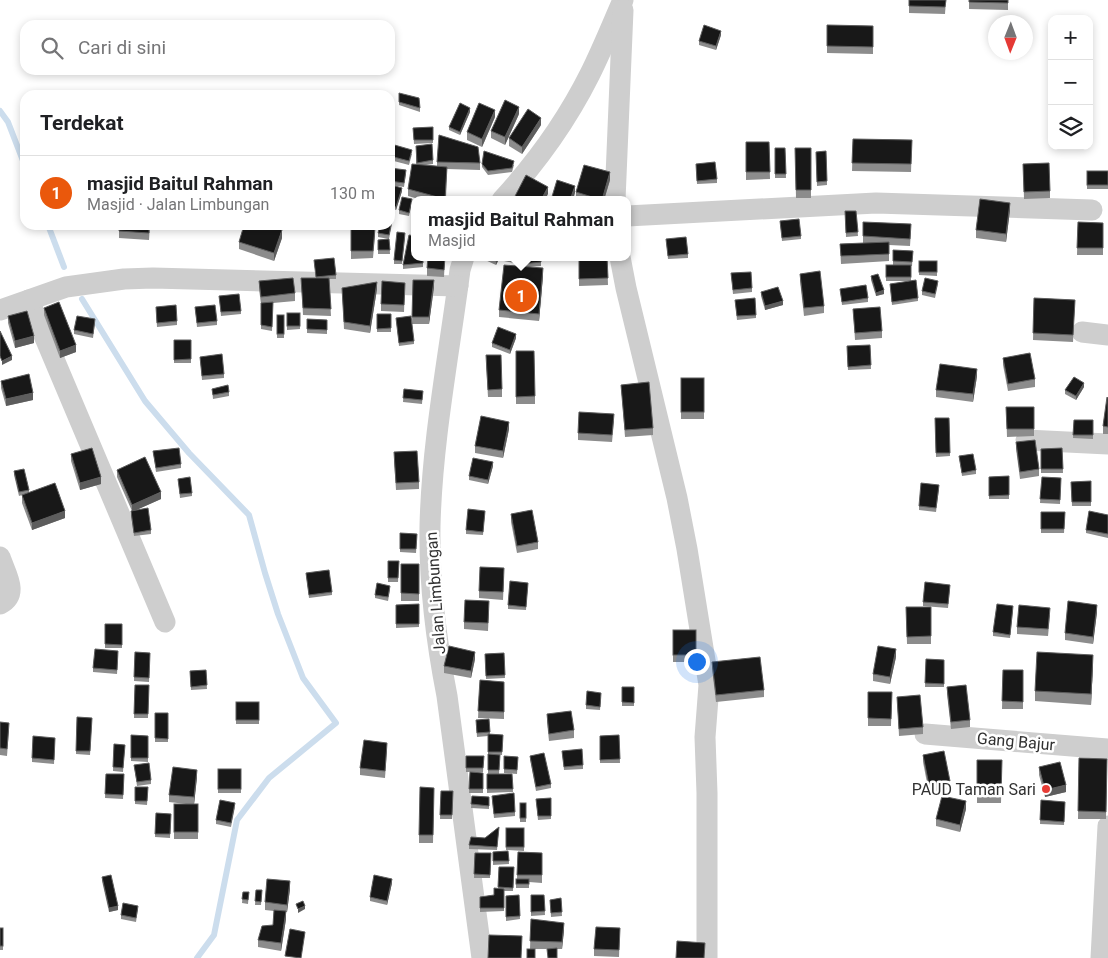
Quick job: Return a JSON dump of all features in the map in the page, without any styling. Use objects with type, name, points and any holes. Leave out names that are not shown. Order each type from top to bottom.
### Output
[{"type":"street","points":[[505,196],[540,154],[567,115],[591,73],[623,0]]},
{"type":"street","points":[[615,196],[623,0]]},
{"type":"street","points":[[631,216],[876,203],[1092,210]]},
{"type":"street","name":"Jalan Limbungan","points":[[463,261],[460,270],[432,484],[430,569],[433,612],[482,958]]},
{"type":"street","points":[[621,261],[678,498],[709,685],[705,737],[707,958]]},
{"type":"street","points":[[0,310],[66,287],[124,279],[153,278],[458,286]]},
{"type":"street","points":[[29,300],[165,622]]},
{"type":"street","points":[[1082,332],[1108,335]]},
{"type":"street","points":[[1026,440],[1108,444]]},
{"type":"street","points":[[0,557],[11,589],[8,598],[0,604]]},
{"type":"street","name":"Gang Bajur","points":[[925,734],[1108,749]]},
{"type":"street","points":[[1101,958],[1106,904],[1108,826]]},
{"type":"building","points":[[909,0],[946,0],[945,7],[909,6]]},
{"type":"building","points":[[969,0],[1008,0],[1008,3],[969,2]]},
{"type":"building","points":[[704,25],[721,31],[716,46],[699,41]]},
{"type":"building","points":[[827,25],[873,26],[873,47],[827,46]]},
{"type":"building","points":[[399,93],[419,98],[420,108],[399,102]]},
{"type":"building","points":[[505,100],[519,107],[505,137],[491,131]]},
{"type":"building","points":[[460,103],[470,108],[460,132],[449,127]]},
{"type":"building","points":[[479,103],[495,110],[482,139],[467,132]]},
{"type":"building","points":[[528,109],[541,118],[522,147],[509,138]]},
{"type":"building","points":[[433,127],[433,140],[414,140],[413,128]]},
{"type":"building","points":[[439,135],[478,147],[480,163],[437,162]]},
{"type":"building","points":[[853,139],[912,140],[911,164],[852,163]]},
{"type":"building","points":[[746,142],[769,142],[770,172],[746,172]]},
{"type":"building","points":[[432,144],[433,160],[417,163],[416,146]]},
{"type":"building","points":[[395,145],[412,150],[409,161],[395,157]]},
{"type":"building","points":[[775,148],[785,148],[786,174],[775,174]]},
{"type":"building","points":[[795,148],[811,148],[811,190],[796,190]]},
{"type":"building","points":[[484,151],[514,161],[512,168],[488,171],[482,164]]},
{"type":"building","points":[[826,151],[827,181],[817,182],[816,152]]},
{"type":"building","points":[[715,162],[717,179],[697,181],[696,164]]},
{"type":"building","points":[[1049,163],[1050,191],[1024,192],[1023,164]]},
{"type":"building","points":[[412,164],[447,167],[445,196],[434,196],[408,189]]},
{"type":"building","points":[[584,165],[610,172],[603,196],[589,196],[576,192]]},
{"type":"building","points":[[395,169],[406,170],[404,183],[395,182]]},
{"type":"building","points":[[1087,171],[1108,171],[1108,185],[1087,185]]},
{"type":"building","points":[[526,175],[548,187],[543,196],[515,196]]},
{"type":"building","points":[[557,180],[575,186],[571,196],[552,196]]},
{"type":"building","points":[[395,186],[402,188],[395,207]]},
{"type":"building","points":[[402,197],[411,199],[409,213],[399,210]]},
{"type":"building","points":[[980,199],[1010,203],[1006,234],[976,230]]},
{"type":"building","points":[[845,211],[856,211],[858,232],[846,233]]},
{"type":"building","points":[[799,219],[801,236],[782,238],[780,221]]},
{"type":"building","points":[[863,222],[911,224],[910,239],[863,236]]},
{"type":"building","points":[[1078,222],[1103,223],[1103,248],[1077,248]]},
{"type":"building","points":[[149,230],[149,233],[119,231]]},
{"type":"building","points":[[243,230],[282,230],[274,253],[239,242]]},
{"type":"building","points":[[351,230],[375,230],[373,251],[351,251]]},
{"type":"building","points":[[379,230],[390,230],[389,235],[378,233]]},
{"type":"building","points":[[397,232],[405,233],[402,261],[394,260]]},
{"type":"building","points":[[409,235],[411,235],[411,261],[423,261],[423,263],[403,265]]},
{"type":"building","points":[[686,237],[688,254],[668,256],[666,239]]},
{"type":"building","points":[[389,239],[390,250],[378,250],[378,240]]},
{"type":"building","points":[[889,242],[889,254],[841,256],[840,244]]},
{"type":"building","points":[[893,250],[913,251],[912,262],[893,261]]},
{"type":"building","points":[[334,258],[336,275],[316,277],[314,260]]},
{"type":"building","points":[[428,261],[445,261],[444,270],[427,268]]},
{"type":"building","points":[[522,261],[541,261],[541,262],[522,264]]},
{"type":"building","points":[[579,261],[607,261],[608,278],[579,279]]},
{"type":"building","points":[[919,261],[937,261],[937,272],[919,272]]},
{"type":"building","points":[[504,265],[543,268],[539,314],[499,310]]},
{"type":"building","points":[[886,265],[911,265],[911,277],[886,277]]},
{"type":"building","points":[[820,271],[824,306],[804,308],[800,274]]},
{"type":"building","points":[[751,272],[752,288],[733,290],[731,273]]},
{"type":"building","points":[[878,274],[884,290],[876,293],[871,276]]},
{"type":"building","points":[[293,278],[295,293],[261,297],[259,281]]},
{"type":"building","points":[[301,278],[329,278],[331,309],[303,308]]},
{"type":"building","points":[[925,278],[938,281],[935,294],[922,291]]},
{"type":"building","points":[[413,280],[434,280],[429,317],[412,317]]},
{"type":"building","points":[[916,280],[918,298],[892,302],[890,284]]},
{"type":"building","points":[[382,281],[405,283],[404,305],[381,304]]},
{"type":"building","points":[[377,282],[370,326],[344,322],[342,288]]},
{"type":"building","points":[[866,285],[868,298],[842,302],[840,289]]},
{"type":"building","points":[[778,287],[783,301],[765,306],[761,292]]},
{"type":"building","points":[[239,294],[241,311],[221,312],[219,296]]},
{"type":"building","points":[[755,298],[756,315],[737,316],[735,300]]},
{"type":"building","points":[[1034,298],[1075,300],[1073,335],[1033,333]]},
{"type":"building","points":[[59,302],[76,345],[60,351],[44,308]]},
{"type":"building","points":[[273,302],[272,327],[261,325],[261,303]]},
{"type":"building","points":[[176,305],[177,321],[157,323],[156,307]]},
{"type":"building","points":[[215,305],[217,321],[197,323],[195,307]]},
{"type":"building","points":[[880,307],[882,331],[855,333],[853,309]]},
{"type":"building","points":[[27,311],[34,336],[15,341],[8,316]]},
{"type":"building","points":[[287,313],[300,313],[300,326],[287,326]]},
{"type":"building","points":[[377,314],[391,314],[391,328],[377,329]]},
{"type":"building","points":[[277,315],[284,315],[284,334],[277,334]]},
{"type":"building","points":[[77,316],[95,319],[93,334],[74,330]]},
{"type":"building","points":[[411,316],[414,341],[399,343],[396,318]]},
{"type":"building","points":[[307,319],[327,320],[327,330],[307,329]]},
{"type":"building","points":[[498,327],[516,334],[510,350],[492,343]]},
{"type":"building","points":[[0,331],[12,356],[2,361],[0,356]]},
{"type":"building","points":[[174,340],[191,340],[191,359],[174,360]]},
{"type":"building","points":[[870,345],[871,365],[848,367],[847,346]]},
{"type":"building","points":[[516,351],[534,351],[535,396],[516,397]]},
{"type":"building","points":[[1030,353],[1035,379],[1008,384],[1003,358]]},
{"type":"building","points":[[222,354],[224,374],[202,376],[200,357]]},
{"type":"building","points":[[486,355],[501,355],[502,389],[488,390]]},
{"type":"building","points":[[940,364],[977,369],[973,394],[936,390]]},
{"type":"building","points":[[29,374],[33,393],[6,399],[1,381]]},
{"type":"building","points":[[1074,377],[1084,383],[1076,396],[1065,390]]},
{"type":"building","points":[[681,378],[704,378],[704,412],[681,412]]},
{"type":"building","points":[[649,382],[653,428],[625,430],[621,385]]},
{"type":"building","points":[[228,385],[229,392],[213,395],[212,389]]},
{"type":"building","points":[[404,389],[423,391],[422,400],[403,398]]},
{"type":"building","points":[[1108,398],[1108,427],[1103,426]]},
{"type":"building","points":[[1006,407],[1034,407],[1034,429],[1007,429]]},
{"type":"building","points":[[579,412],[614,414],[612,435],[578,433]]},
{"type":"building","points":[[481,416],[509,422],[503,451],[475,446]]},
{"type":"building","points":[[935,418],[949,418],[950,453],[936,453]]},
{"type":"building","points":[[1074,420],[1093,420],[1093,435],[1073,435]]},
{"type":"building","points":[[1035,440],[1039,469],[1020,472],[1016,442]]},
{"type":"building","points":[[92,448],[101,477],[80,483],[71,454]]},
{"type":"building","points":[[179,448],[181,464],[156,468],[153,451]]},
{"type":"building","points":[[1062,448],[1063,469],[1041,469],[1041,449]]},
{"type":"building","points":[[417,451],[419,482],[396,483],[394,452]]},
{"type":"building","points":[[973,454],[976,470],[962,473],[959,456]]},
{"type":"building","points":[[145,457],[161,492],[132,505],[117,470]]},
{"type":"building","points":[[473,458],[493,462],[488,480],[469,476]]},
{"type":"building","points":[[24,469],[29,490],[19,492],[14,471]]},
{"type":"building","points":[[1009,476],[1009,495],[989,496],[989,477]]},
{"type":"building","points":[[190,477],[192,493],[180,494],[178,479]]},
{"type":"building","points":[[1042,477],[1061,478],[1060,500],[1040,499]]},
{"type":"building","points":[[1091,481],[1091,502],[1072,502],[1071,482]]},
{"type":"building","points":[[55,483],[65,511],[32,523],[22,495]]},
{"type":"building","points":[[921,483],[939,485],[936,508],[919,506]]},
{"type":"building","points":[[148,508],[151,530],[134,533],[131,511]]},
{"type":"building","points":[[468,509],[485,511],[483,532],[466,530]]},
{"type":"building","points":[[532,510],[538,542],[517,546],[511,514]]},
{"type":"building","points":[[1089,511],[1108,515],[1108,534],[1086,530]]},
{"type":"building","points":[[1041,512],[1065,512],[1064,529],[1041,529]]},
{"type":"building","points":[[400,533],[417,534],[416,549],[400,549]]},
{"type":"building","points":[[388,561],[399,561],[398,578],[388,578]]},
{"type":"building","points":[[401,564],[419,564],[419,594],[401,593]]},
{"type":"building","points":[[480,567],[504,568],[503,592],[479,591]]},
{"type":"building","points":[[329,570],[332,592],[309,595],[306,573]]},
{"type":"building","points":[[510,581],[528,583],[526,607],[508,605]]},
{"type":"building","points":[[925,582],[950,585],[948,604],[923,602]]},
{"type":"building","points":[[377,583],[390,586],[388,597],[375,595]]},
{"type":"building","points":[[465,600],[489,601],[488,623],[464,622]]},
{"type":"building","points":[[1068,601],[1097,605],[1093,637],[1065,633]]},
{"type":"building","points":[[419,604],[419,624],[396,624],[396,605]]},
{"type":"building","points":[[997,604],[1013,606],[1010,635],[993,632]]},
{"type":"building","points":[[1019,605],[1050,608],[1048,629],[1017,627]]},
{"type":"building","points":[[906,607],[931,607],[931,636],[907,637]]},
{"type":"building","points":[[105,624],[122,624],[122,645],[105,644]]},
{"type":"building","points":[[673,630],[696,630],[696,655],[673,655]]},
{"type":"building","points":[[449,646],[475,652],[471,671],[444,666]]},
{"type":"building","points":[[878,646],[896,649],[890,677],[873,674]]},
{"type":"building","points":[[95,649],[118,651],[117,670],[93,668]]},
{"type":"building","points":[[135,652],[150,653],[149,678],[134,677]]},
{"type":"building","points":[[1037,652],[1093,655],[1091,694],[1035,691]]},
{"type":"building","points":[[504,653],[505,675],[486,676],[485,654]]},
{"type":"building","points":[[760,657],[764,690],[716,695],[712,662]]},
{"type":"building","points":[[926,659],[944,660],[944,684],[925,683]]},
{"type":"building","points":[[206,670],[207,685],[191,687],[190,671]]},
{"type":"building","points":[[1003,670],[1023,670],[1023,702],[1002,701]]},
{"type":"building","points":[[480,680],[504,682],[504,712],[478,711]]},
{"type":"building","points":[[135,685],[149,685],[148,714],[134,714]]},
{"type":"building","points":[[966,685],[970,720],[951,722],[947,687]]},
{"type":"building","points":[[622,687],[634,687],[634,703],[622,702]]},
{"type":"building","points":[[587,691],[601,693],[600,707],[586,705]]},
{"type":"building","points":[[868,692],[892,692],[891,719],[868,718]]},
{"type":"building","points":[[920,695],[923,727],[899,729],[897,697]]},
{"type":"building","points":[[236,702],[259,702],[259,720],[236,720]]},
{"type":"building","points":[[571,711],[574,730],[549,734],[547,714]]},
{"type":"building","points":[[155,713],[168,713],[168,739],[155,738]]},
{"type":"building","points":[[77,717],[92,718],[90,751],[76,751]]},
{"type":"building","points":[[489,719],[490,732],[477,733],[476,720]]},
{"type":"building","points":[[0,722],[9,723],[7,749],[0,748]]},
{"type":"building","points":[[488,734],[503,735],[502,752],[488,752]]},
{"type":"building","points":[[131,735],[148,736],[148,758],[131,758]]},
{"type":"building","points":[[619,735],[620,759],[600,760],[600,736]]},
{"type":"building","points":[[33,736],[55,738],[54,760],[32,758]]},
{"type":"building","points":[[364,740],[387,743],[385,771],[360,768]]},
{"type":"building","points":[[114,744],[125,745],[123,768],[113,767]]},
{"type":"building","points":[[582,749],[583,765],[564,767],[562,751]]},
{"type":"building","points":[[944,751],[950,781],[929,785],[923,755]]},
{"type":"building","points":[[544,753],[551,784],[536,787],[530,756]]},
{"type":"building","points":[[488,754],[500,755],[499,770],[488,770]]},
{"type":"building","points":[[466,756],[484,756],[483,768],[466,768]]},
{"type":"building","points":[[504,756],[518,757],[517,770],[504,769]]},
{"type":"building","points":[[1079,758],[1107,759],[1106,812],[1078,811]]},
{"type":"building","points":[[977,760],[1002,760],[1001,796],[977,796]]},
{"type":"building","name":"PAUD Taman Sari","points":[[1060,762],[1066,785],[1045,790],[1039,767]]},
{"type":"building","points":[[149,763],[151,780],[137,782],[134,765]]},
{"type":"building","points":[[173,767],[197,770],[194,797],[169,795]]},
{"type":"building","points":[[218,769],[241,769],[241,789],[218,789]]},
{"type":"building","points":[[470,772],[483,773],[483,789],[469,789]]},
{"type":"building","points":[[106,774],[124,774],[123,795],[105,794]]},
{"type":"building","points":[[487,774],[512,774],[513,789],[487,789]]},
{"type":"building","points":[[135,787],[148,787],[147,801],[135,801]]},
{"type":"building","points":[[420,787],[434,788],[433,835],[419,835]]},
{"type":"building","points":[[441,791],[453,791],[452,815],[440,815]]},
{"type":"building","points":[[514,793],[515,812],[494,814],[492,796]]},
{"type":"building","points":[[472,796],[489,797],[489,806],[471,804]]},
{"type":"building","points":[[942,796],[966,801],[960,825],[936,819]]},
{"type":"building","points":[[551,798],[551,816],[538,816],[536,799]]},
{"type":"building","points":[[220,800],[235,803],[231,823],[216,820]]},
{"type":"building","points":[[1041,800],[1065,802],[1064,822],[1040,820]]},
{"type":"building","points":[[520,803],[526,803],[526,818],[520,818]]},
{"type":"building","points":[[174,804],[198,804],[198,832],[174,832]]},
{"type":"building","points":[[156,813],[171,814],[170,834],[155,834]]},
{"type":"building","points":[[499,827],[497,847],[469,845],[471,837],[485,838]]},
{"type":"building","points":[[506,828],[524,828],[524,847],[506,847]]},
{"type":"building","points":[[508,851],[509,861],[493,861],[493,852]]},
{"type":"building","points":[[518,852],[542,853],[542,875],[517,875]]},
{"type":"building","points":[[475,853],[491,853],[490,875],[474,874]]},
{"type":"building","points":[[499,867],[514,867],[513,888],[498,887]]},
{"type":"building","points":[[111,875],[118,906],[109,908],[102,877]]},
{"type":"building","points":[[374,875],[392,879],[387,901],[370,897]]},
{"type":"building","points":[[267,879],[290,881],[287,905],[265,902]]},
{"type":"building","points":[[516,879],[529,879],[529,884],[516,884]]},
{"type":"building","points":[[494,888],[504,889],[504,908],[480,908],[480,897],[494,895]]},
{"type":"building","points":[[256,890],[262,890],[261,902],[255,901]]},
{"type":"building","points":[[243,892],[249,892],[248,900],[242,899]]},
{"type":"building","points":[[519,895],[520,916],[506,917],[506,896]]},
{"type":"building","points":[[531,895],[544,895],[545,911],[531,912]]},
{"type":"building","points":[[561,898],[562,912],[551,913],[550,900]]},
{"type":"building","points":[[303,901],[305,906],[298,909],[296,904]]},
{"type":"building","points":[[123,903],[138,906],[136,918],[121,915]]},
{"type":"building","points":[[274,910],[286,911],[281,943],[258,940],[262,926],[273,925]]},
{"type":"building","points":[[531,919],[564,923],[562,942],[530,941]]},
{"type":"building","points":[[596,927],[620,928],[619,950],[594,949]]},
{"type":"building","points":[[0,928],[3,928],[3,946],[0,946]]},
{"type":"building","points":[[290,929],[305,932],[301,958],[285,956]]},
{"type":"building","points":[[489,935],[522,936],[521,958],[488,958]]},
{"type":"building","points":[[677,941],[705,943],[704,958],[676,958]]},
{"type":"building","points":[[557,948],[557,958],[548,958],[547,949]]},
{"type":"building","points":[[527,949],[535,949],[535,958],[527,958]]},
{"type":"waterway","points":[[0,111],[8,122],[20,153]]},
{"type":"waterway","points":[[50,230],[64,267]]},
{"type":"waterway","points":[[82,299],[145,401],[189,453],[249,515],[278,614],[303,678],[336,723],[269,778],[237,820],[214,935],[197,958]]},
{"type":"place","name":"masjid Baitul Rahman","points":[[521,296]]},
{"type":"place","name":"PAUD Taman Sari","points":[[1046,789]]}]
